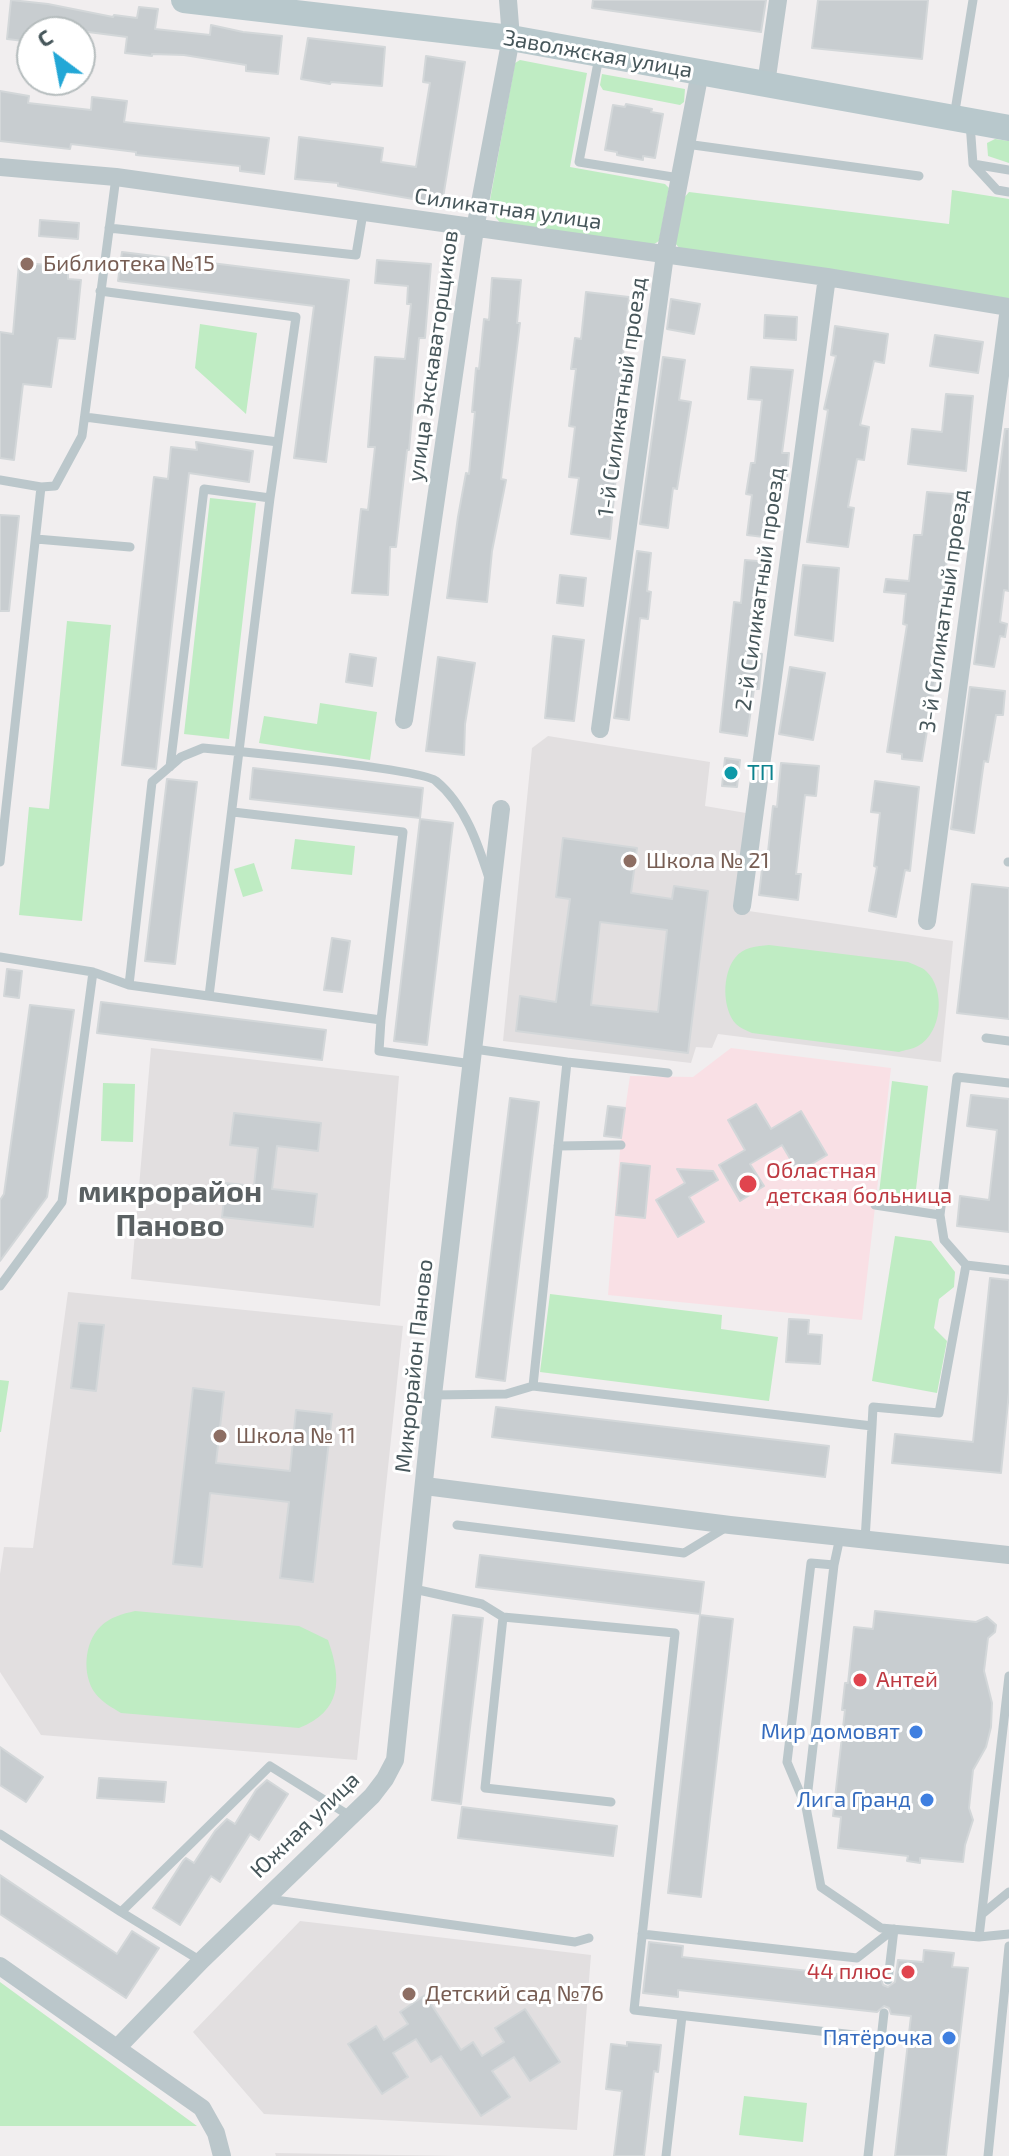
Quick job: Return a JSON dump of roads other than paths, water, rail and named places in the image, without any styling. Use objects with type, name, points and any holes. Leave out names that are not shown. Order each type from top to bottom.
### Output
[{"type":"main road","name":"Заволжская улица","points":[[184,0],[511,38],[1009,128]]},
{"type":"street","name":"улица Экскаваторщиков","points":[[404,720],[475,229],[511,38],[508,0]]},
{"type":"street","points":[[766,84],[778,0]]},
{"type":"street","name":"1-й Силикатный проезд","points":[[600,729],[665,255],[700,72]]},
{"type":"street","name":"Силикатная улица","points":[[0,167],[116,177],[827,277],[1009,308]]},
{"type":"street","name":"2-й Силикатный проезд","points":[[742,906],[827,277]]},
{"type":"street","name":"3-й Силикатный проезд","points":[[927,921],[1009,308]]},
{"type":"street","name":"Микрорайон Паново","points":[[501,809],[425,1486],[730,1525],[1009,1555]]},
{"type":"street","name":"Южная улица","points":[[117,2048],[201,1961],[372,1796],[385,1779],[395,1760],[425,1486]]},
{"type":"street","points":[[0,1966],[202,2108],[216,2133],[222,2156]]},
{"type":"lane","points":[[973,0],[962,118],[973,164],[997,190],[1009,192]]},
{"type":"lane","points":[[599,54],[579,162],[679,178]]},
{"type":"lane","points":[[686,144],[919,176]]},
{"type":"lane","points":[[973,164],[1009,170]]},
{"type":"lane","points":[[0,480],[41,487],[55,486],[82,436],[116,177]]},
{"type":"lane","points":[[109,228],[356,255],[363,213]]},
{"type":"lane","points":[[100,291],[296,317],[270,498],[209,996]]},
{"type":"lane","points":[[85,417],[278,442]]},
{"type":"lane","points":[[0,862],[41,487]]},
{"type":"lane","points":[[170,767],[204,489],[270,498]]},
{"type":"lane","points":[[36,539],[130,547]]},
{"type":"lane","points":[[129,985],[152,782],[181,757],[203,748],[434,778],[459,808],[476,839],[493,889]]},
{"type":"lane","points":[[233,812],[403,832],[379,1051],[567,1062],[668,1073]]},
{"type":"lane","points":[[0,957],[93,972],[129,985],[381,1020]]},
{"type":"lane","points":[[0,1286],[62,1202],[93,972]]},
{"type":"lane","points":[[986,1038],[1009,1041]]},
{"type":"lane","points":[[533,1386],[567,1062]]},
{"type":"lane","points":[[1009,1083],[957,1077],[940,1215],[944,1240],[966,1265],[1009,1270]]},
{"type":"lane","points":[[558,1146],[621,1145]]},
{"type":"lane","points":[[875,1205],[940,1215]]},
{"type":"lane","points":[[865,1540],[873,1407],[939,1413],[966,1265]]},
{"type":"lane","points":[[433,1395],[506,1394],[533,1386],[872,1426]]},
{"type":"lane","points":[[457,1525],[684,1553],[730,1525]]},
{"type":"lane","points":[[806,1807],[834,1565],[840,1537]]},
{"type":"lane","points":[[834,1565],[811,1563],[787,1762],[806,1807],[821,1887],[881,1928],[979,1937],[1009,1934]]},
{"type":"lane","points":[[414,1589],[482,1604],[503,1617],[675,1633],[634,2010],[881,2038]]},
{"type":"lane","points":[[503,1617],[485,1788],[611,1802]]},
{"type":"lane","points":[[979,1937],[1009,1676]]},
{"type":"lane","points":[[121,1912],[270,1766],[350,1816]]},
{"type":"lane","points":[[0,1834],[201,1961]]},
{"type":"lane","points":[[982,1914],[1009,1892]]},
{"type":"lane","points":[[265,1898],[575,1942],[589,1938]]},
{"type":"lane","points":[[642,1934],[857,1958],[894,1929]]},
{"type":"lane","points":[[888,1980],[894,1929]]},
{"type":"lane","points":[[988,2156],[1009,1946]]},
{"type":"lane","points":[[868,2156],[884,2013]]},
{"type":"lane","points":[[666,2156],[682,2016]]},
{"type":"place","name":"Библиотека №15","points":[[27,264]]},
{"type":"place","name":"ТП","points":[[731,773]]},
{"type":"place","name":"Школа № 21","points":[[630,861]]},
{"type":"place","name":"Областная детская больница","points":[[748,1184]]},
{"type":"place","name":"Школа № 11","points":[[220,1436]]},
{"type":"place","name":"Антей","points":[[860,1680]]},
{"type":"place","name":"Мир домовят","points":[[916,1732]]},
{"type":"place","name":"Лига Гранд","points":[[927,1800]]},
{"type":"place","name":"44 плюс","points":[[908,1972]]},
{"type":"place","name":"Детский сад №76","points":[[409,1994]]},
{"type":"place","name":"Пятёрочка","points":[[949,2038]]},
{"type":"district","name":"микрорайон Паново","points":[[170,1209]]}]
